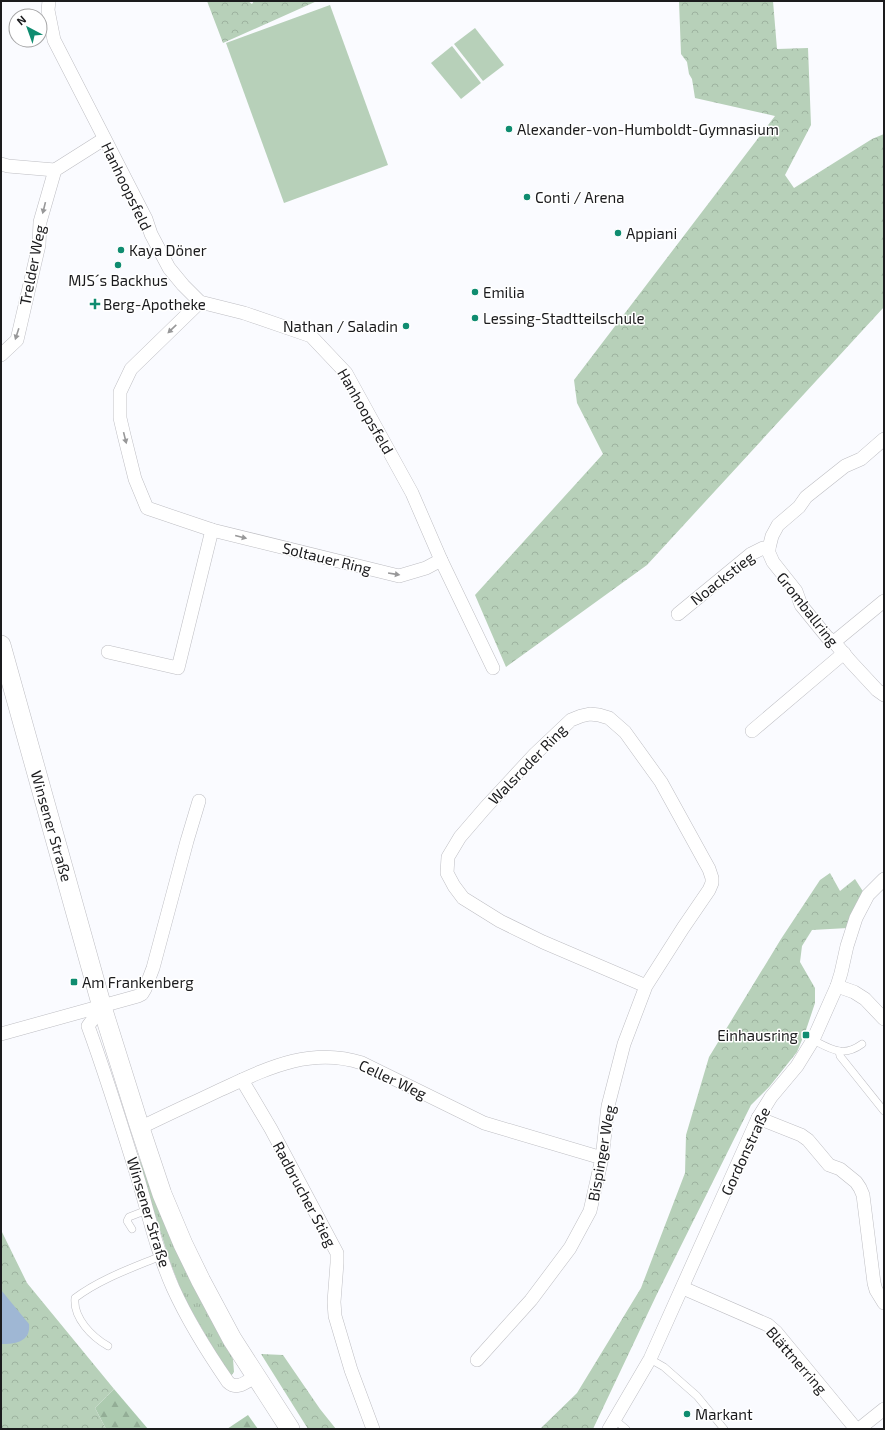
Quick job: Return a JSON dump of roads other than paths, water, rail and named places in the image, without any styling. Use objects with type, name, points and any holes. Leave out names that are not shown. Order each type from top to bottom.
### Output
[{"type":"main road","name":"Winsener Straße","points":[[1,645],[102,1007],[162,1194],[183,1244],[232,1339],[290,1429]]},
{"type":"street","name":"Hanhoopsfeld","points":[[49,1],[48,10],[54,40],[146,219],[151,234],[169,268],[183,286],[200,302],[237,311],[311,336],[346,373],[412,492],[441,560],[493,668]]},
{"type":"street","points":[[1,164],[8,166],[55,170],[104,139]]},
{"type":"street","name":"Trelder Weg","points":[[1,354],[17,340],[39,245],[40,222],[55,170]]},
{"type":"street","name":"Soltauer Ring","points":[[200,302],[131,369],[120,392],[120,418],[135,479],[147,508],[212,530],[399,576],[426,568],[441,560]]},
{"type":"street","points":[[769,548],[772,536],[778,525],[806,497],[845,466],[860,459],[884,439]]},
{"type":"street","points":[[108,652],[178,668],[212,530]]},
{"type":"street","name":"Noackstieg","points":[[678,614],[751,554],[763,548],[769,548]]},
{"type":"street","name":"Gromballring","points":[[769,548],[772,562],[796,591],[801,605],[827,637],[834,642],[877,690],[884,695]]},
{"type":"street","points":[[834,642],[884,601]]},
{"type":"street","points":[[752,730],[844,653]]},
{"type":"street","name":"Walsroder Ring","points":[[594,714],[609,718],[625,732],[660,782],[709,869],[712,878],[712,883],[709,890],[646,986],[543,942],[500,921],[463,898],[447,873],[448,857],[460,837],[535,754],[571,720],[581,716],[594,714]]},
{"type":"street","points":[[1,1034],[102,1007],[142,994],[153,968],[187,840],[199,801]]},
{"type":"street","name":"Gordonstraße","points":[[612,1425],[650,1359],[758,1118],[771,1097],[797,1066],[813,1040],[837,986],[856,918],[868,895],[884,879]]},
{"type":"street","name":"Bispinger Weg","points":[[477,1360],[531,1300],[570,1248],[590,1211],[602,1158],[608,1106],[622,1050],[646,986]]},
{"type":"street","points":[[837,986],[854,992],[865,999],[884,1019]]},
{"type":"street","name":"Winsener Straße","points":[[102,1007],[88,1026],[122,1127],[161,1256],[173,1288],[188,1318],[228,1382],[233,1386],[238,1386],[256,1376]]},
{"type":"street","name":"Celler Weg","points":[[140,1128],[275,1066],[304,1059],[336,1057],[351,1059],[362,1063],[484,1123],[602,1158]]},
{"type":"street","name":"Radbrucher Stieg","points":[[242,1080],[271,1128],[337,1253],[334,1302],[335,1316],[351,1370],[373,1429]]},
{"type":"street","points":[[758,1118],[801,1135],[808,1140],[829,1165],[846,1173],[856,1182],[863,1195],[874,1284],[884,1303]]},
{"type":"street","name":"Blättnerring","points":[[683,1288],[768,1325],[776,1332],[856,1429]]},
{"type":"street","points":[[859,1429],[884,1409]]},
{"type":"lane","points":[[813,1040],[839,1051],[850,1052],[862,1044]]},
{"type":"lane","points":[[839,1051],[840,1056],[884,1111]]},
{"type":"lane","points":[[132,1229],[127,1221],[129,1217],[147,1210]]},
{"type":"lane","points":[[108,1346],[97,1340],[83,1323],[74,1306],[76,1298],[82,1293],[106,1280],[161,1256]]},
{"type":"lane","points":[[650,1359],[664,1367],[697,1396],[724,1429]]},
{"type":"lane","points":[[612,1425],[626,1429]]},
{"type":"water","points":[[1,1290],[29,1324],[27,1335],[21,1341],[1,1344]]},
{"type":"place","name":"Alexander-von-Humboldt-Gymnasium","points":[[509,129]]},
{"type":"place","name":"Conti / Arena","points":[[527,197]]},
{"type":"place","name":"Appiani","points":[[618,233]]},
{"type":"place","name":"Kaya Döner","points":[[121,250]]},
{"type":"place","name":"MJS´s Backhus","points":[[118,265]]},
{"type":"place","name":"Emilia","points":[[475,292]]},
{"type":"place","name":"Berg-Apotheke","points":[[95,304]]},
{"type":"place","name":"Lessing-Stadtteilschule","points":[[475,318]]},
{"type":"place","name":"Nathan / Saladin","points":[[406,326]]},
{"type":"place","name":"Am Frankenberg","points":[[74,982]]},
{"type":"place","name":"Einhausring","points":[[806,1035]]},
{"type":"place","name":"Markant","points":[[687,1414]]}]
